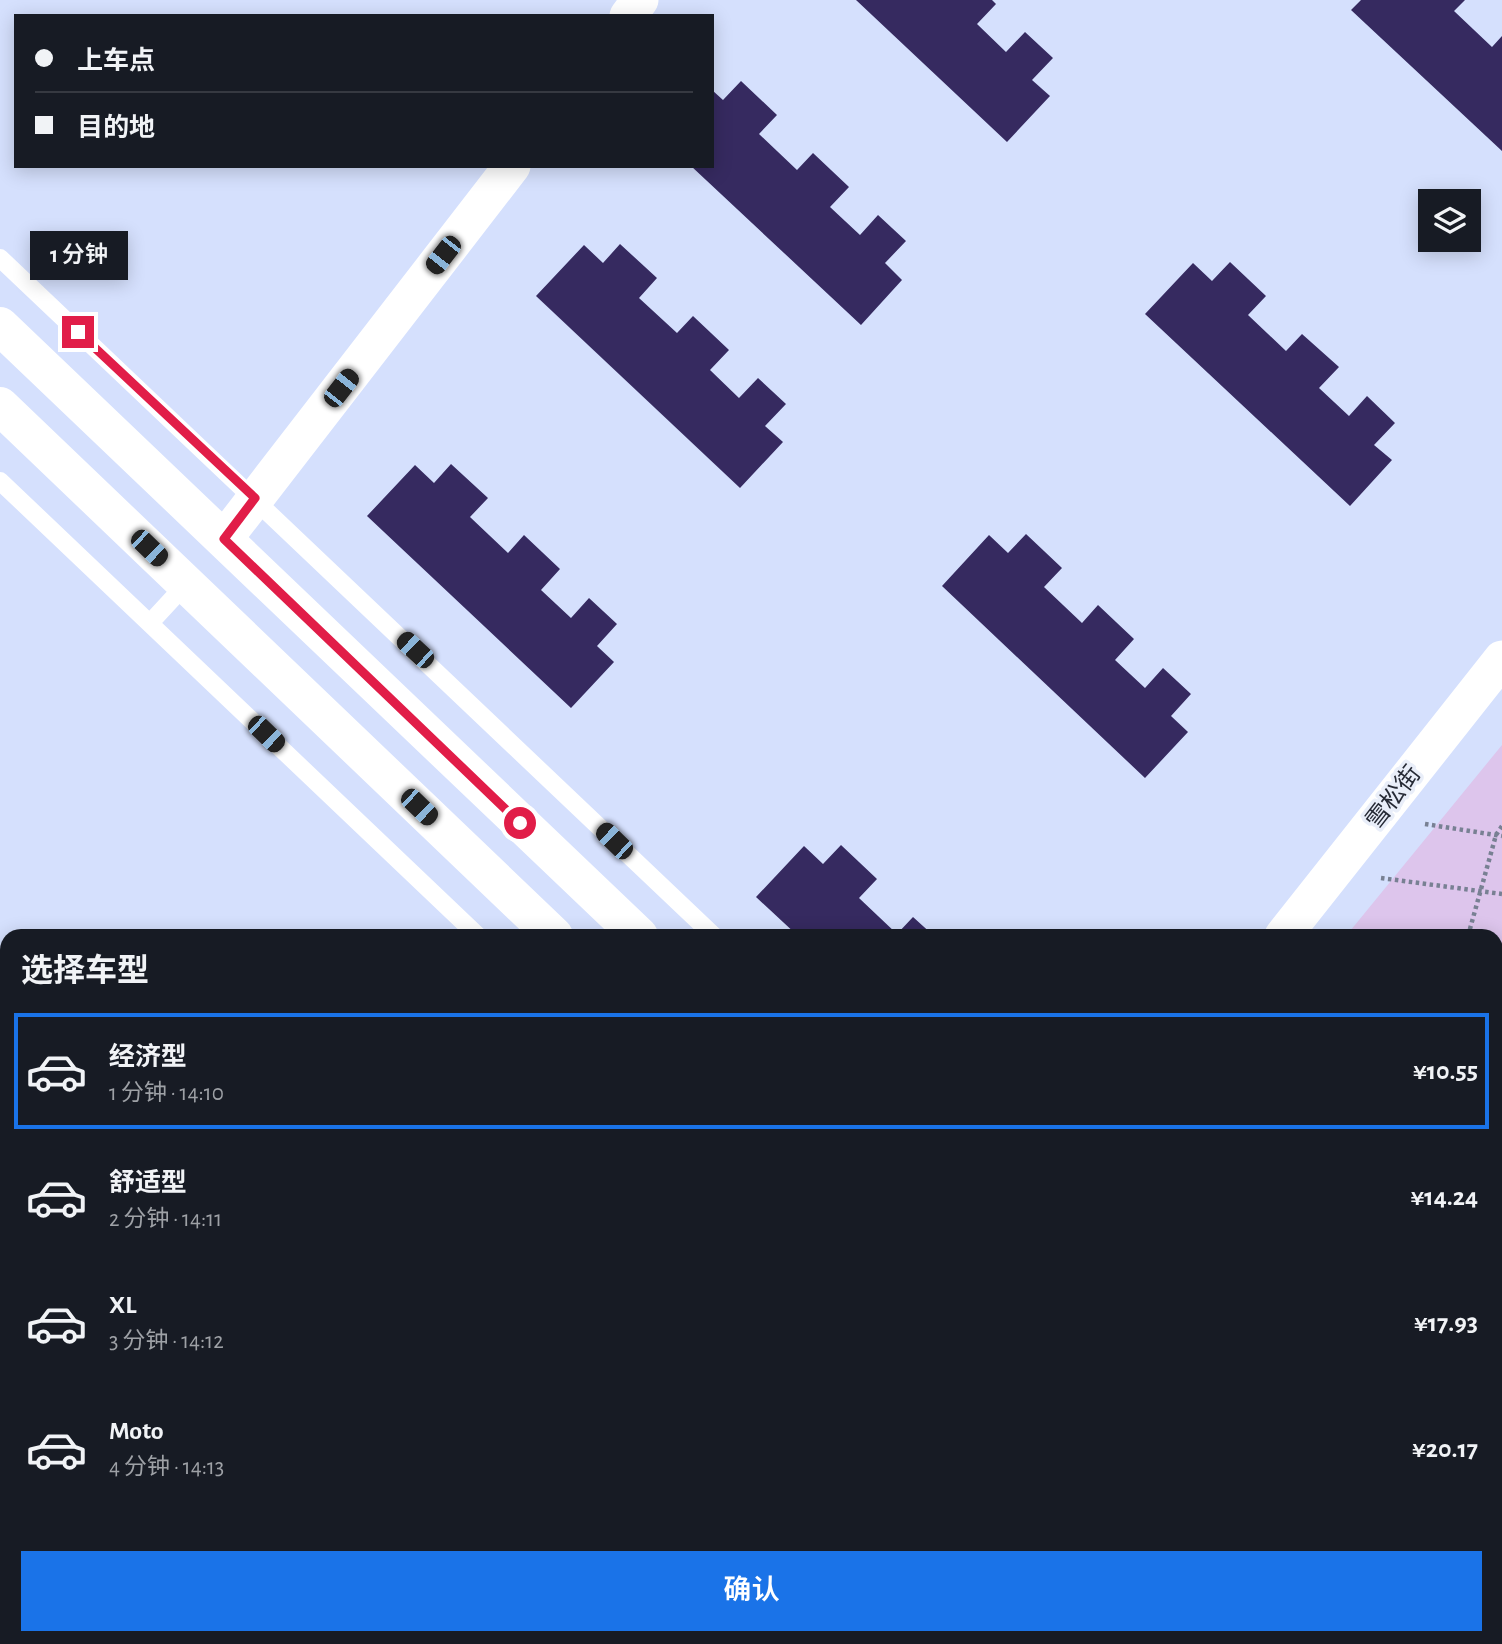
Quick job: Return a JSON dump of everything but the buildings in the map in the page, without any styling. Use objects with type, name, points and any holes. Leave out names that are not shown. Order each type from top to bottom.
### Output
[{"type":"street","points":[[187,584],[510,168]]},
{"type":"street","points":[[0,326],[632,929]]},
{"type":"street","points":[[0,405],[547,929]]},
{"type":"street","name":"雪松街","points":[[1289,929],[1502,659]]},
{"type":"lane","points":[[0,258],[707,929]]},
{"type":"lane","points":[[0,481],[471,929]]},
{"type":"lane","points":[[150,623],[187,584]]},
{"type":"path","points":[[1425,824],[1499,835]]},
{"type":"path","points":[[1470,929],[1502,826]]},
{"type":"path","points":[[1381,878],[1502,894]]},
{"type":"shaded area","points":[[1502,745],[1502,929],[1352,929]]},
{"type":"route","points":[[78,332],[255,498],[224,539],[520,823]]}]
